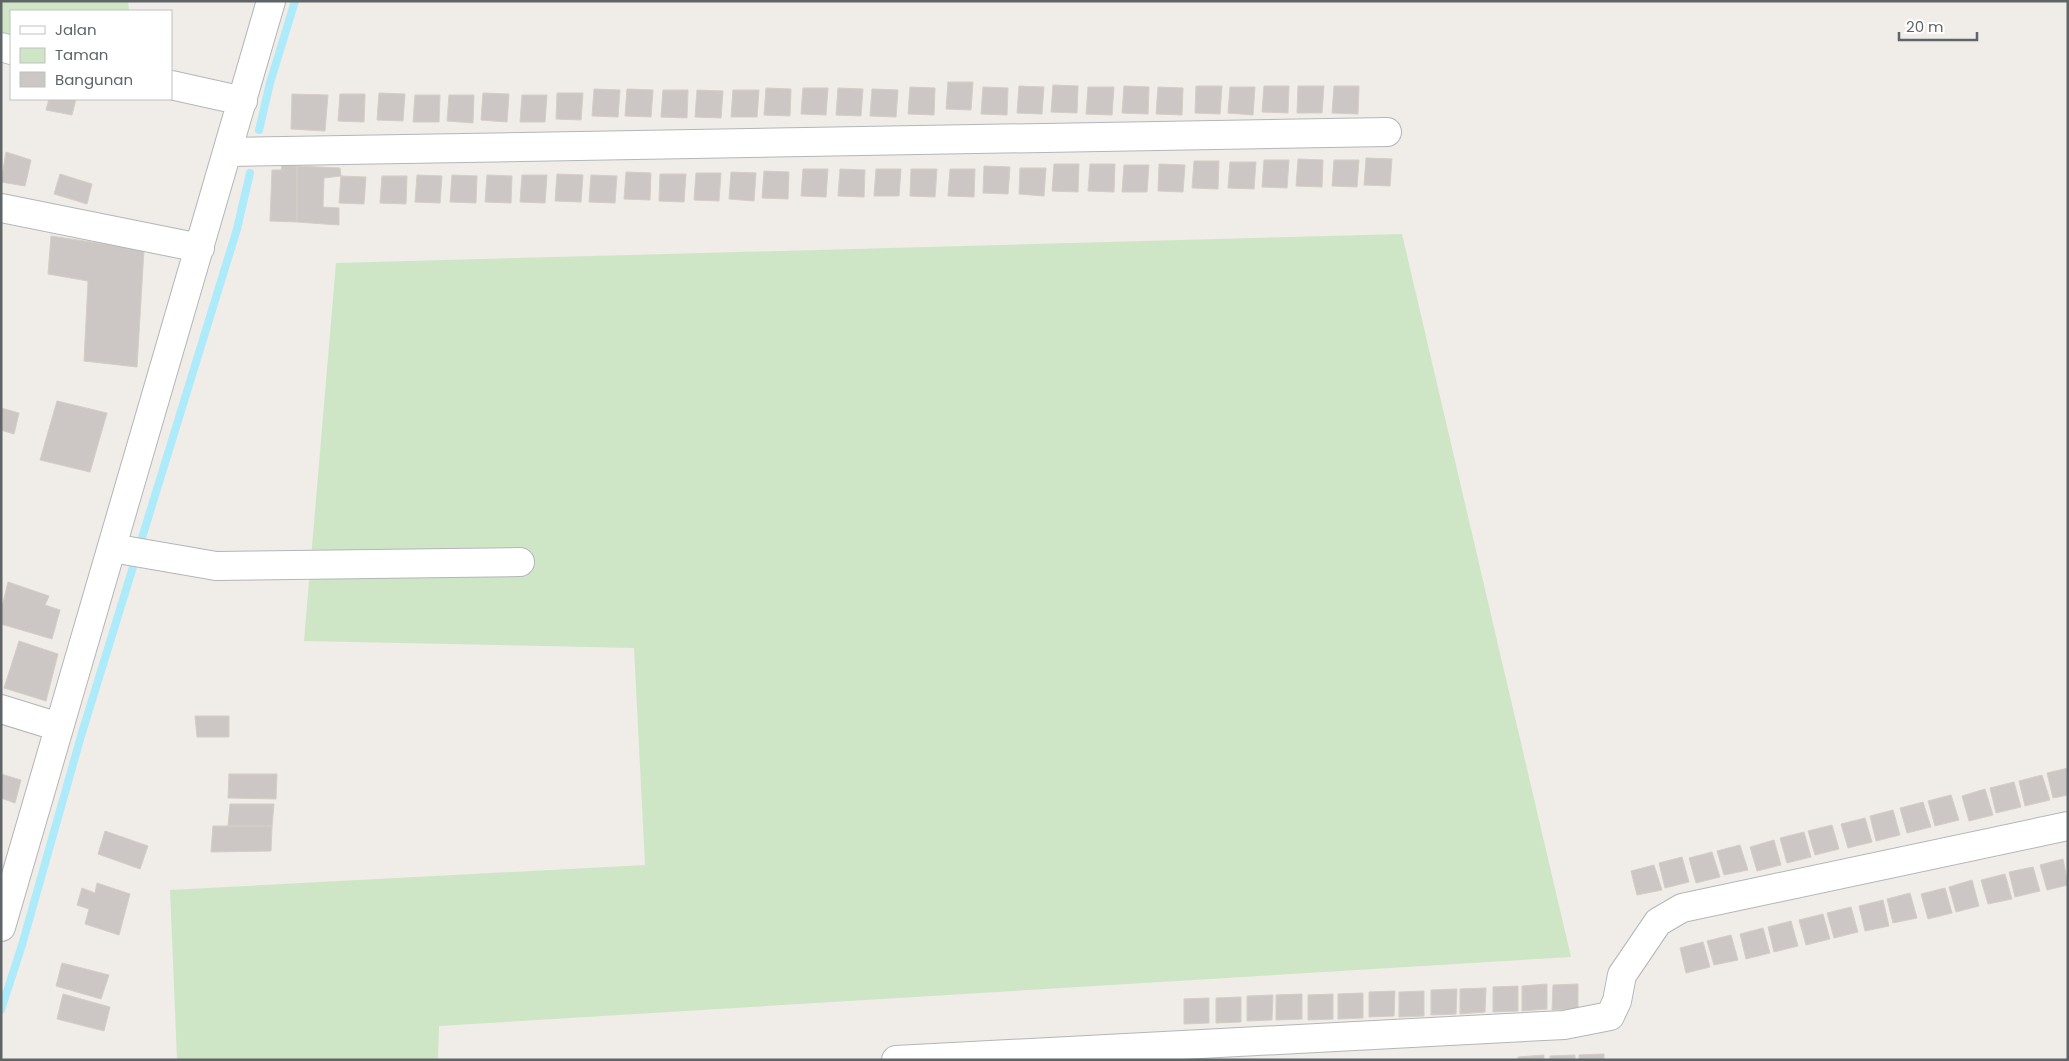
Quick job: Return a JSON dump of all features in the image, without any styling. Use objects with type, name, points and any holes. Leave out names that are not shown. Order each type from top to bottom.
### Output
[{"type":"street","points":[[1,927],[59,727],[116,549],[271,1]]},
{"type":"street","points":[[172,85],[242,101]]},
{"type":"street","points":[[228,152],[1386,132]]},
{"type":"street","points":[[1,208],[200,248]]},
{"type":"street","points":[[116,549],[216,566],[520,562]]},
{"type":"street","points":[[1,709],[59,727]]},
{"type":"street","points":[[896,1060],[1564,1025],[1594,1021],[1610,1016],[1617,1001],[1622,975],[1658,922],[1682,908],[2068,826]]},
{"type":"green space","points":[[1,1],[128,1],[129,10],[10,10],[10,38],[1,35]]},
{"type":"green space","points":[[1402,234],[1571,957],[439,1026],[438,1060],[177,1060],[170,890],[645,865],[634,648],[304,641],[336,263]]},
{"type":"building","points":[[948,82],[973,82],[971,110],[946,109]]},
{"type":"building","points":[[1053,85],[1078,86],[1077,113],[1051,112]]},
{"type":"building","points":[[1019,86],[1044,87],[1042,114],[1017,113]]},
{"type":"building","points":[[1124,86],[1149,87],[1148,114],[1122,113]]},
{"type":"building","points":[[1196,86],[1222,86],[1220,114],[1195,113]]},
{"type":"building","points":[[1264,86],[1289,86],[1288,113],[1262,112]]},
{"type":"building","points":[[1298,86],[1324,86],[1322,113],[1297,113]]},
{"type":"building","points":[[1334,86],[1359,86],[1358,114],[1332,113]]},
{"type":"building","points":[[910,87],[935,88],[934,115],[908,114]]},
{"type":"building","points":[[983,87],[1008,88],[1007,115],[981,114]]},
{"type":"building","points":[[1088,87],[1114,87],[1112,115],[1086,114]]},
{"type":"building","points":[[1158,87],[1183,88],[1182,115],[1156,114]]},
{"type":"building","points":[[1230,87],[1255,87],[1253,115],[1228,113]]},
{"type":"building","points":[[766,88],[791,89],[790,116],[764,115]]},
{"type":"building","points":[[803,88],[828,88],[826,115],[801,114]]},
{"type":"building","points":[[838,88],[863,89],[861,116],[836,115]]},
{"type":"building","points":[[594,89],[620,90],[618,117],[592,116]]},
{"type":"building","points":[[627,89],[653,90],[651,117],[625,116]]},
{"type":"building","points":[[872,89],[898,90],[896,117],[870,116]]},
{"type":"building","points":[[663,90],[688,90],[687,118],[661,117]]},
{"type":"building","points":[[697,90],[723,91],[721,118],[695,117]]},
{"type":"building","points":[[733,90],[759,90],[757,117],[731,117]]},
{"type":"building","points":[[379,93],[405,94],[403,121],[377,120]]},
{"type":"building","points":[[483,93],[509,94],[507,122],[481,120]]},
{"type":"building","points":[[557,93],[583,93],[581,120],[556,119]]},
{"type":"building","points":[[292,94],[328,95],[325,131],[291,129]]},
{"type":"building","points":[[340,94],[365,94],[364,122],[338,121]]},
{"type":"building","points":[[415,95],[440,95],[439,122],[413,122]]},
{"type":"building","points":[[449,95],[474,95],[473,123],[447,121]]},
{"type":"building","points":[[522,95],[547,95],[545,122],[520,122]]},
{"type":"building","points":[[49,100],[76,100],[72,115],[46,110]]},
{"type":"building","points":[[6,152],[31,160],[25,186],[1,182]]},
{"type":"building","points":[[1366,158],[1392,159],[1390,186],[1364,185]]},
{"type":"building","points":[[1298,159],[1323,160],[1322,187],[1296,186]]},
{"type":"building","points":[[1264,160],[1289,160],[1287,188],[1262,187]]},
{"type":"building","points":[[1334,160],[1359,160],[1357,187],[1332,186]]},
{"type":"building","points":[[1194,161],[1219,161],[1218,189],[1192,188]]},
{"type":"building","points":[[1230,162],[1256,162],[1254,189],[1228,188]]},
{"type":"building","points":[[1054,164],[1079,164],[1078,192],[1052,191]]},
{"type":"building","points":[[1090,164],[1115,164],[1114,192],[1088,191]]},
{"type":"building","points":[[1159,164],[1185,165],[1183,192],[1158,191]]},
{"type":"building","points":[[282,165],[297,166],[297,222],[270,221],[272,170],[281,170]]},
{"type":"building","points":[[1124,165],[1149,165],[1147,192],[1122,192]]},
{"type":"building","points":[[297,166],[340,168],[341,176],[324,178],[323,207],[339,208],[339,225],[297,222]]},
{"type":"building","points":[[984,166],[1010,167],[1008,194],[983,193]]},
{"type":"building","points":[[1020,168],[1046,168],[1044,196],[1019,194]]},
{"type":"building","points":[[803,169],[828,169],[826,197],[801,196]]},
{"type":"building","points":[[840,169],[865,170],[864,197],[838,196]]},
{"type":"building","points":[[876,169],[901,169],[899,196],[874,196]]},
{"type":"building","points":[[911,169],[937,169],[935,197],[910,196]]},
{"type":"building","points":[[950,169],[975,169],[974,197],[948,196]]},
{"type":"building","points":[[764,171],[789,172],[788,199],[762,198]]},
{"type":"building","points":[[626,172],[651,173],[650,200],[624,199]]},
{"type":"building","points":[[731,172],[756,173],[754,201],[729,199]]},
{"type":"building","points":[[696,173],[721,173],[719,201],[694,200]]},
{"type":"building","points":[[60,174],[92,184],[87,204],[54,194]]},
{"type":"building","points":[[557,174],[583,175],[581,202],[555,201]]},
{"type":"building","points":[[660,174],[686,174],[684,202],[659,201]]},
{"type":"building","points":[[417,175],[442,176],[440,203],[415,202]]},
{"type":"building","points":[[452,175],[477,176],[476,203],[450,202]]},
{"type":"building","points":[[487,175],[512,176],[511,203],[485,202]]},
{"type":"building","points":[[522,175],[547,175],[545,203],[520,202]]},
{"type":"building","points":[[591,175],[617,176],[615,203],[589,202]]},
{"type":"building","points":[[341,176],[366,177],[364,204],[339,203]]},
{"type":"building","points":[[382,176],[407,176],[406,204],[380,203]]},
{"type":"building","points":[[51,236],[144,250],[137,367],[84,361],[88,281],[48,274]]},
{"type":"building","points":[[57,401],[107,413],[90,472],[40,460]]},
{"type":"building","points":[[1,408],[19,413],[14,434],[1,430]]},
{"type":"building","points":[[8,582],[49,596],[45,605],[60,610],[52,639],[1,624],[1,611]]},
{"type":"building","points":[[19,641],[58,654],[46,701],[4,688]]},
{"type":"building","points":[[195,716],[229,716],[229,737],[197,737]]},
{"type":"building","points":[[2068,768],[2068,795],[2053,798],[2047,773]]},
{"type":"building","points":[[1,774],[21,780],[15,803],[1,798]]},
{"type":"building","points":[[229,774],[277,774],[276,799],[228,798]]},
{"type":"building","points":[[2042,775],[2050,800],[2025,806],[2019,781]]},
{"type":"building","points":[[2014,782],[2021,807],[1996,813],[1990,788]]},
{"type":"building","points":[[1985,789],[1993,815],[1969,821],[1962,796]]},
{"type":"building","points":[[1951,795],[1959,820],[1935,826],[1928,801]]},
{"type":"building","points":[[1923,802],[1931,827],[1907,833],[1900,808]]},
{"type":"building","points":[[230,804],[274,804],[272,826],[228,826]]},
{"type":"building","points":[[1893,810],[1900,835],[1876,841],[1870,816]]},
{"type":"building","points":[[1865,818],[1872,842],[1848,848],[1841,824]]},
{"type":"building","points":[[1832,825],[1839,849],[1815,855],[1808,831]]},
{"type":"building","points":[[213,826],[272,826],[271,851],[211,852]]},
{"type":"building","points":[[105,831],[148,846],[140,869],[98,854]]},
{"type":"building","points":[[1804,832],[1811,857],[1787,863],[1780,838]]},
{"type":"building","points":[[1774,840],[1781,865],[1757,871],[1750,847]]},
{"type":"building","points":[[1740,845],[1748,870],[1724,875],[1717,851]]},
{"type":"building","points":[[1712,852],[1720,877],[1696,883],[1689,858]]},
{"type":"building","points":[[1682,857],[1689,882],[1665,888],[1659,863]]},
{"type":"building","points":[[2063,859],[2068,885],[2047,890],[2040,865]]},
{"type":"building","points":[[1654,865],[1662,890],[1637,895],[1631,871]]},
{"type":"building","points":[[2033,867],[2040,891],[2015,897],[2009,872]]},
{"type":"building","points":[[2005,874],[2012,899],[1988,904],[1981,880]]},
{"type":"building","points":[[1972,880],[1979,906],[1956,912],[1949,887]]},
{"type":"building","points":[[97,883],[130,894],[119,935],[85,924],[89,909],[77,905],[82,888],[95,893]]},
{"type":"building","points":[[1945,888],[1952,913],[1928,919],[1921,894]]},
{"type":"building","points":[[1910,893],[1917,918],[1893,923],[1887,899]]},
{"type":"building","points":[[1883,900],[1889,926],[1865,931],[1859,906]]},
{"type":"building","points":[[1851,907],[1858,932],[1834,938],[1827,913]]},
{"type":"building","points":[[1823,914],[1830,939],[1806,945],[1799,920]]},
{"type":"building","points":[[1791,921],[1798,946],[1774,952],[1768,927]]},
{"type":"building","points":[[1763,928],[1770,953],[1746,959],[1740,934]]},
{"type":"building","points":[[1731,935],[1738,960],[1714,965],[1707,941]]},
{"type":"building","points":[[1703,942],[1710,967],[1686,973],[1680,948]]},
{"type":"building","points":[[62,963],[109,975],[101,999],[56,986]]},
{"type":"building","points":[[1547,984],[1547,1009],[1522,1011],[1522,986]]},
{"type":"building","points":[[1578,984],[1578,1009],[1552,1010],[1553,985]]},
{"type":"building","points":[[1518,986],[1518,1011],[1493,1012],[1493,987]]},
{"type":"building","points":[[1486,988],[1485,1012],[1460,1014],[1460,989]]},
{"type":"building","points":[[1457,989],[1456,1014],[1431,1015],[1431,990]]},
{"type":"building","points":[[1395,991],[1394,1016],[1369,1017],[1369,992]]},
{"type":"building","points":[[1424,991],[1424,1016],[1399,1017],[1399,992]]},
{"type":"building","points":[[1363,993],[1363,1018],[1338,1019],[1338,994]]},
{"type":"building","points":[[63,994],[110,1007],[104,1031],[57,1019]]},
{"type":"building","points":[[1302,994],[1302,1019],[1276,1020],[1276,995]]},
{"type":"building","points":[[1333,994],[1333,1019],[1308,1020],[1308,995]]},
{"type":"building","points":[[1273,995],[1272,1020],[1247,1021],[1247,996]]},
{"type":"building","points":[[1241,997],[1241,1022],[1216,1023],[1216,998]]},
{"type":"building","points":[[1209,998],[1209,1023],[1184,1024],[1184,999]]},
{"type":"building","points":[[1604,1054],[1604,1060],[1579,1060],[1579,1055]]},
{"type":"building","points":[[1544,1055],[1544,1060],[1518,1060],[1518,1057]]},
{"type":"building","points":[[1575,1055],[1575,1060],[1550,1060],[1550,1056]]},
{"type":"waterway","points":[[259,130],[270,83],[295,1]]},
{"type":"waterway","points":[[1,1010],[22,945],[81,736],[237,229],[250,173]]}]
